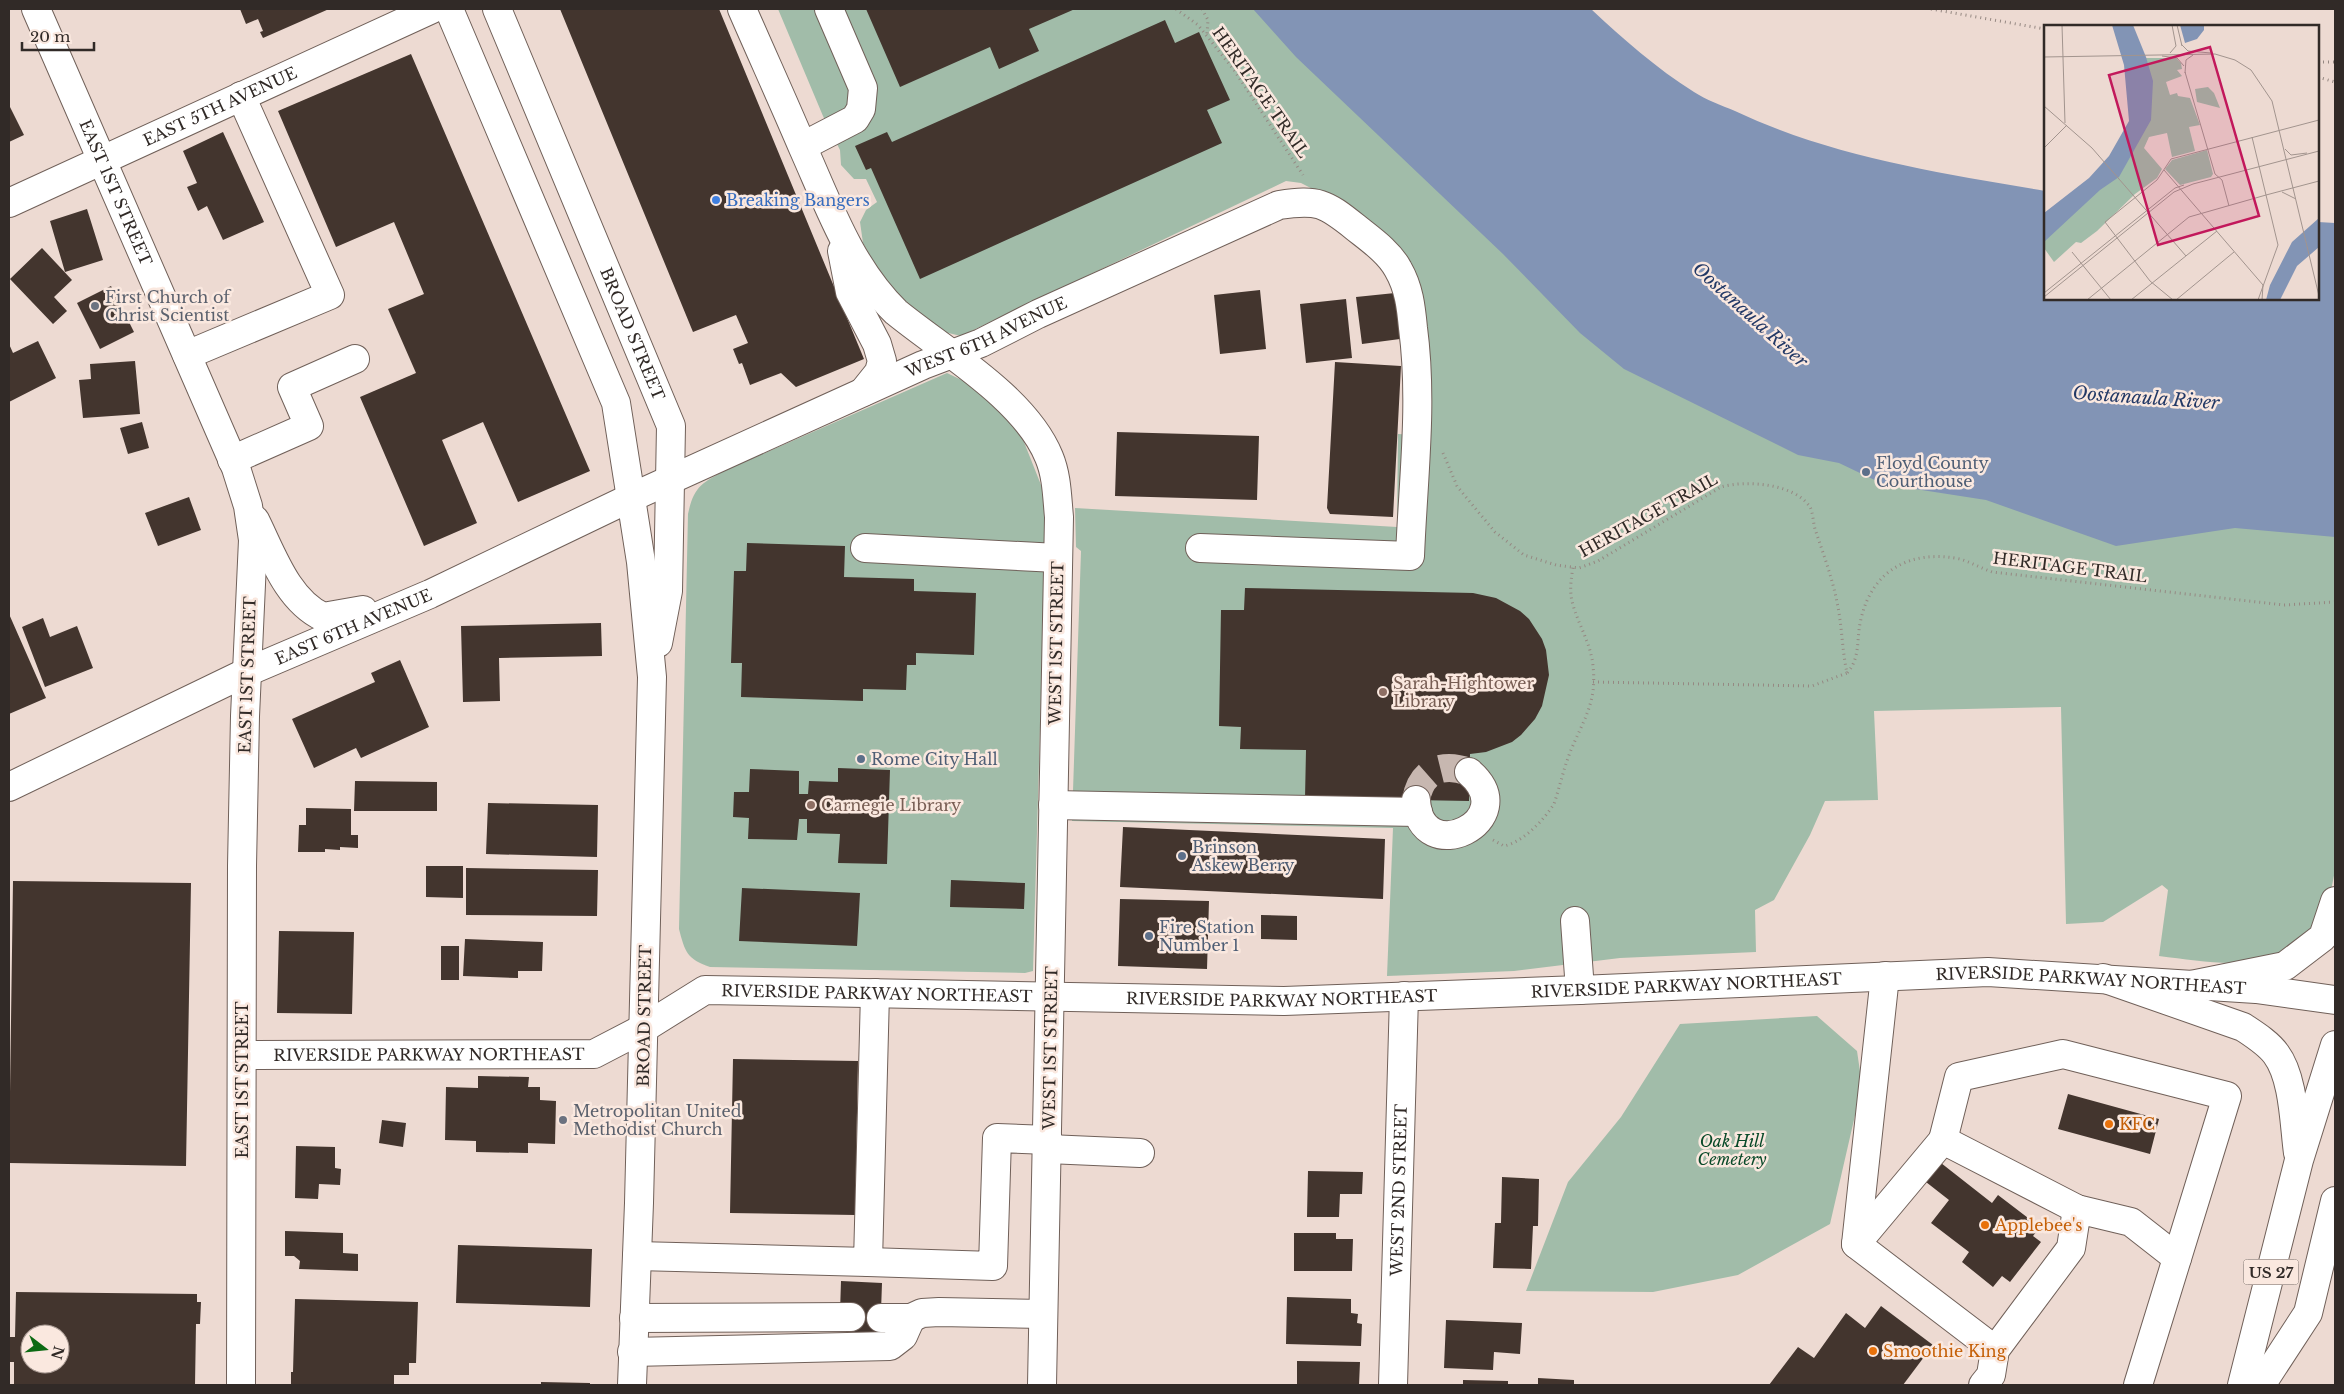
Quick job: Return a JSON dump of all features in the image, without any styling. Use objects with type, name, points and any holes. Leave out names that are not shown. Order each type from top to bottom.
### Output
[{"type":"street","name":"EAST 5TH AVENUE","points":[[9,203],[432,9]]},
{"type":"street","name":"BROAD STREET","points":[[449,9],[616,403],[641,562],[652,677],[644,1028],[632,1385]]},
{"type":"street","name":"BROAD STREET","points":[[497,9],[671,426],[668,592],[652,677]]},
{"type":"street","name":"WEST 1ST STREET","points":[[742,9],[836,225],[864,275],[878,294],[896,312],[1018,410],[1038,434],[1050,458],[1056,485],[1059,517],[1042,1385]]},
{"type":"street","points":[[803,146],[855,119],[861,109],[862,88],[829,9]]},
{"type":"street","name":"EAST 1ST STREET","points":[[44,11],[102,159],[232,460],[248,506],[253,540],[247,672],[242,866],[241,1385]]},
{"type":"street","points":[[187,355],[330,295],[241,96]]},
{"type":"street","points":[[1200,548],[1410,556],[1418,362],[1409,295],[1398,268],[1384,251],[1306,190]]},
{"type":"street","name":"WEST 6TH AVENUE","points":[[671,480],[863,392],[981,343],[1046,310],[1279,205],[1306,190]]},
{"type":"street","points":[[836,225],[850,292],[877,344],[882,361],[879,372],[863,392]]},
{"type":"street","points":[[232,460],[309,426],[292,387],[355,359]]},
{"type":"street","name":"EAST 6TH AVENUE","points":[[9,787],[247,672],[430,594],[671,480]]},
{"type":"street","points":[[248,506],[294,595],[305,606],[323,617],[430,594]]},
{"type":"street","points":[[865,548],[1057,558]]},
{"type":"street","points":[[1053,805],[1417,806],[1427,827],[1444,835],[1463,834],[1477,824],[1484,809],[1484,793],[1476,778],[1470,772]]},
{"type":"street","points":[[2191,985],[2285,966],[2323,937],[2335,901]]},
{"type":"street","points":[[1575,921],[1580,990]]},
{"type":"street","name":"RIVERSIDE PARKWAY NORTHEAST","points":[[243,1054],[594,1054],[644,1028],[705,990],[1284,1001],[1988,972],[2256,989],[2335,1000]]},
{"type":"street","points":[[1856,1244],[1885,976]]},
{"type":"street","points":[[2102,978],[2243,1027],[2259,1038],[2276,1054],[2282,1064],[2288,1082],[2299,1160]]},
{"type":"street","points":[[868,1262],[875,994]]},
{"type":"street","name":"WEST 2ND STREET","points":[[1393,1385],[1404,996]]},
{"type":"street","name":"US 27","points":[[2242,1385],[2299,1160],[2335,1045]]},
{"type":"street","points":[[1856,1244],[1943,1140],[1959,1077],[2063,1054],[2227,1096],[2138,1385]]},
{"type":"street","points":[[637,1256],[993,1266],[997,1138],[1048,1145],[1140,1153]]},
{"type":"street","points":[[1943,1140],[2077,1210],[2131,1222],[2177,1258]]},
{"type":"street","points":[[2261,1385],[2308,1313],[2335,1202]]},
{"type":"street","points":[[1983,1385],[1991,1375],[1995,1350],[2071,1248],[2077,1210]]},
{"type":"street","points":[[1856,1244],[1995,1350]]},
{"type":"street","points":[[881,1318],[911,1318],[922,1313],[939,1312],[1043,1314]]},
{"type":"street","points":[[634,1318],[851,1317]]},
{"type":"street","points":[[632,1352],[890,1346],[903,1336],[911,1318]]},
{"type":"path","name":"HERITAGE TRAIL","points":[[1176,9],[1207,34],[1234,70],[1302,174],[1306,190]]},
{"type":"path","points":[[1202,9],[1208,20],[1207,34]]},
{"type":"path","points":[[1930,9],[2044,28]]},
{"type":"path","points":[[2319,62],[2335,62]]},
{"type":"path","points":[[2319,77],[2335,82]]},
{"type":"path","name":"HERITAGE TRAIL","points":[[1439,446],[1457,486],[1495,532],[1524,555],[1579,568],[1598,561],[1721,487],[1735,483],[1752,483],[1796,494],[1810,507],[1825,554],[1837,601],[1847,673]]},
{"type":"path","name":"HERITAGE TRAIL","points":[[1847,673],[1855,665],[1860,620],[1866,598],[1887,572],[1907,560],[1930,556],[1960,560],[1992,572],[2173,593],[2284,605],[2335,602]]},
{"type":"path","points":[[1477,824],[1494,840],[1504,846],[1516,842],[1549,812],[1554,804],[1571,750],[1588,717],[1593,667],[1589,648],[1572,604],[1570,587],[1572,567]]},
{"type":"path","points":[[1593,682],[1812,686],[1847,673]]},
{"type":"green space","name":"Floyd County Courthouse","points":[[778,9],[1414,9],[1820,370],[2335,407],[2335,871],[2323,918],[2303,940],[2285,952],[2266,959],[2225,963],[2159,956],[2168,890],[2162,885],[2103,922],[2066,924],[2061,707],[1874,711],[1878,800],[1825,801],[1810,835],[1774,900],[1755,910],[1756,952],[1620,958],[1514,971],[1387,976],[1393,828],[1072,821],[1081,551],[1076,547],[1075,508],[1397,527],[1398,434],[1416,435],[1431,412],[1432,392],[1417,293],[1332,199],[1301,183],[1286,181],[961,336],[940,331],[887,286],[863,243],[860,222],[866,210],[877,202],[866,179],[854,179],[841,165],[840,150],[823,116]]},
{"type":"green space","name":"Rome City Hall","points":[[947,373],[972,385],[1006,416],[1022,437],[1043,490],[1048,519],[1044,588],[1033,971],[1025,973],[710,967],[702,964],[688,954],[679,929],[688,514],[693,497],[700,486],[726,470]]},
{"type":"green space","name":"Oak Hill Cemetery","points":[[1817,1016],[1857,1051],[1862,1085],[1830,1224],[1738,1275],[1653,1292],[1526,1291],[1568,1182],[1621,1117],[1680,1024]]},
{"type":"water","name":"Oostanaula River","points":[[1253,9],[1591,9],[1640,53],[1694,92],[1772,127],[1848,152],[1887,162],[2044,191],[2044,300],[2319,300],[2319,222],[2335,223],[2335,537],[2235,528],[2116,546],[1986,500],[1883,484],[1839,463],[1798,455],[1624,369],[1580,333],[1503,254],[1296,57]]},
{"type":"building","points":[[240,9],[329,9],[263,38],[260,32],[263,31],[258,19],[246,24]]},
{"type":"building","points":[[560,9],[719,9],[864,359],[796,387],[781,373],[750,385],[742,363],[739,364],[733,349],[748,343],[736,315],[693,332]]},
{"type":"building","points":[[866,9],[1075,9],[1029,29],[1039,51],[999,69],[990,47],[900,87]]},
{"type":"building","points":[[1165,20],[1175,43],[1199,32],[1230,100],[1207,110],[1222,143],[920,279],[871,168],[866,170],[855,146],[887,132],[892,142]]},
{"type":"building","points":[[411,54],[590,471],[518,502],[483,422],[442,440],[477,523],[424,546],[360,397],[416,373],[388,309],[424,294],[394,222],[336,247],[278,111]]},
{"type":"building","points":[[9,105],[24,135],[9,142]]},
{"type":"building","points":[[223,132],[264,222],[223,240],[207,206],[198,211],[187,187],[197,183],[183,151]]},
{"type":"building","points":[[87,209],[103,260],[65,272],[50,221]]},
{"type":"building","points":[[42,248],[72,280],[54,297],[67,311],[53,324],[10,279]]},
{"type":"building","points":[[111,286],[134,332],[100,349],[77,303]]},
{"type":"building","points":[[1260,290],[1266,349],[1220,354],[1214,295]]},
{"type":"building","points":[[1395,293],[1400,339],[1362,344],[1356,297]]},
{"type":"building","points":[[1346,299],[1352,358],[1306,363],[1300,304]]},
{"type":"building","points":[[38,341],[56,378],[9,402],[9,344],[13,353]]},
{"type":"building","points":[[135,361],[140,414],[83,418],[79,380],[91,379],[90,364]]},
{"type":"building","points":[[1335,362],[1401,366],[1393,517],[1330,514],[1327,508]]},
{"type":"building","points":[[142,422],[149,448],[128,454],[120,428]]},
{"type":"building","points":[[1117,432],[1259,436],[1257,500],[1115,496]]},
{"type":"building","points":[[189,497],[201,530],[158,546],[145,513]]},
{"type":"building","points":[[747,543],[845,546],[844,577],[914,579],[914,591],[976,593],[974,655],[916,653],[916,665],[907,665],[906,690],[863,689],[863,701],[741,697],[742,663],[731,663],[734,571],[746,571]]},
{"type":"building","name":"Sarah-Hightower Library","points":[[1245,588],[1473,593],[1496,598],[1520,611],[1529,619],[1542,639],[1546,650],[1549,675],[1542,706],[1535,719],[1512,742],[1486,752],[1470,754],[1469,801],[1305,798],[1306,750],[1240,749],[1241,727],[1219,726],[1221,610],[1244,610]]},
{"type":"building","points":[[9,614],[46,698],[9,714]]},
{"type":"building","points":[[43,618],[50,637],[77,626],[93,668],[45,687],[22,627]]},
{"type":"building","points":[[601,623],[602,656],[499,658],[500,701],[463,702],[461,626]]},
{"type":"building","points":[[400,660],[429,727],[361,758],[356,748],[314,768],[292,719],[375,682],[371,673]]},
{"type":"building","name":"Carnegie Library","points":[[838,768],[890,770],[887,864],[838,863],[840,834],[807,833],[807,819],[799,819],[797,840],[748,839],[749,818],[733,817],[734,792],[749,792],[750,769],[799,771],[799,794],[808,794],[809,781],[838,782]]},
{"type":"building","points":[[355,781],[437,782],[437,811],[354,811]]},
{"type":"building","points":[[488,803],[598,805],[597,857],[486,854]]},
{"type":"building","points":[[306,808],[351,809],[351,835],[358,835],[358,848],[340,847],[340,850],[325,849],[325,852],[298,852],[299,825],[306,825]]},
{"type":"building","points":[[1123,827],[1385,839],[1383,899],[1120,887]]},
{"type":"building","points":[[426,866],[463,866],[463,898],[426,897]]},
{"type":"building","points":[[466,868],[598,870],[597,916],[466,915]]},
{"type":"building","points":[[951,880],[1025,883],[1024,909],[950,907]]},
{"type":"building","points":[[13,881],[191,883],[186,1166],[9,1163]]},
{"type":"building","points":[[742,888],[860,893],[857,946],[739,941]]},
{"type":"building","points":[[1120,899],[1209,901],[1207,969],[1118,966]]},
{"type":"building","points":[[1261,915],[1297,916],[1297,940],[1261,939]]},
{"type":"building","points":[[279,931],[354,932],[352,1014],[277,1013]]},
{"type":"building","points":[[465,939],[543,942],[542,971],[518,971],[518,978],[463,976]]},
{"type":"building","points":[[441,946],[459,946],[459,980],[441,980]]},
{"type":"building","points":[[733,1059],[858,1061],[855,1215],[730,1213]]},
{"type":"building","points":[[478,1076],[529,1077],[528,1087],[540,1087],[540,1100],[556,1101],[555,1144],[528,1143],[528,1153],[476,1152],[476,1141],[445,1140],[446,1087],[478,1088]]},
{"type":"building","name":"KFC","points":[[2068,1094],[2159,1119],[2150,1154],[2058,1129]]},
{"type":"building","points":[[382,1120],[406,1123],[403,1147],[379,1143]]},
{"type":"building","points":[[296,1146],[335,1147],[335,1168],[341,1169],[340,1185],[319,1184],[318,1199],[295,1198]]},
{"type":"building","name":"Applebee's","points":[[1941,1163],[1992,1203],[1998,1195],[2040,1227],[2033,1236],[2041,1242],[2010,1282],[2002,1276],[1993,1287],[1962,1262],[1969,1252],[1931,1223],[1949,1200],[1926,1182]]},
{"type":"building","points":[[1308,1171],[1363,1172],[1362,1194],[1340,1194],[1339,1217],[1307,1217]]},
{"type":"building","points":[[1502,1177],[1539,1179],[1538,1226],[1533,1226],[1531,1269],[1493,1268],[1495,1223],[1501,1223]]},
{"type":"building","points":[[285,1231],[343,1233],[343,1253],[358,1254],[358,1271],[299,1269],[300,1261],[294,1256],[285,1256]]},
{"type":"building","points":[[1294,1233],[1336,1233],[1336,1239],[1353,1239],[1352,1271],[1294,1271]]},
{"type":"building","points":[[458,1245],[592,1249],[590,1307],[456,1303]]},
{"type":"building","points":[[841,1281],[882,1283],[880,1340],[850,1340],[851,1317],[840,1312]]},
{"type":"building","points":[[16,1292],[197,1294],[197,1302],[201,1302],[200,1324],[196,1324],[195,1385],[14,1385],[14,1362],[9,1362],[9,1337],[15,1337]]},
{"type":"building","points":[[1287,1297],[1351,1299],[1351,1313],[1358,1314],[1357,1323],[1362,1324],[1361,1346],[1286,1344]]},
{"type":"building","points":[[295,1299],[418,1302],[416,1363],[409,1363],[409,1375],[394,1375],[394,1385],[291,1385]]},
{"type":"building","points":[[1881,1306],[1933,1345],[1903,1385],[1769,1385],[1798,1347],[1814,1358],[1846,1313],[1865,1328]]},
{"type":"building","points":[[1446,1320],[1522,1323],[1520,1354],[1494,1352],[1493,1370],[1444,1368]]},
{"type":"building","points":[[1297,1361],[1360,1362],[1359,1385],[1297,1385]]},
{"type":"building","points":[[1538,1378],[1574,1380],[1574,1385],[1538,1385]]},
{"type":"building","points":[[1463,1380],[1508,1381],[1508,1385],[1463,1385]]},
{"type":"building","points":[[541,1382],[590,1383],[590,1385],[541,1385]]},
{"type":"tunnel","points":[[1416,800],[1423,782],[1428,775],[1435,771],[1450,768],[1469,772]]},
{"type":"place","name":"Breaking Bangers","points":[[716,200]]},
{"type":"place","name":"First Church of Christ Scientist","points":[[95,306]]},
{"type":"place","name":"Floyd County Courthouse","points":[[1866,472]]},
{"type":"place","name":"Sarah-Hightower Library","points":[[1383,692]]},
{"type":"place","name":"Rome City Hall","points":[[861,759]]},
{"type":"place","name":"Carnegie Library","points":[[811,805]]},
{"type":"place","name":"Brinson Askew Berry","points":[[1182,856]]},
{"type":"place","name":"Fire Station Number 1","points":[[1149,936]]},
{"type":"place","name":"Metropolitan United Methodist Church","points":[[563,1120]]},
{"type":"place","name":"KFC","points":[[2109,1124]]},
{"type":"place","name":"Applebee's","points":[[1985,1225]]},
{"type":"place","name":"Smoothie King","points":[[1873,1351]]}]
